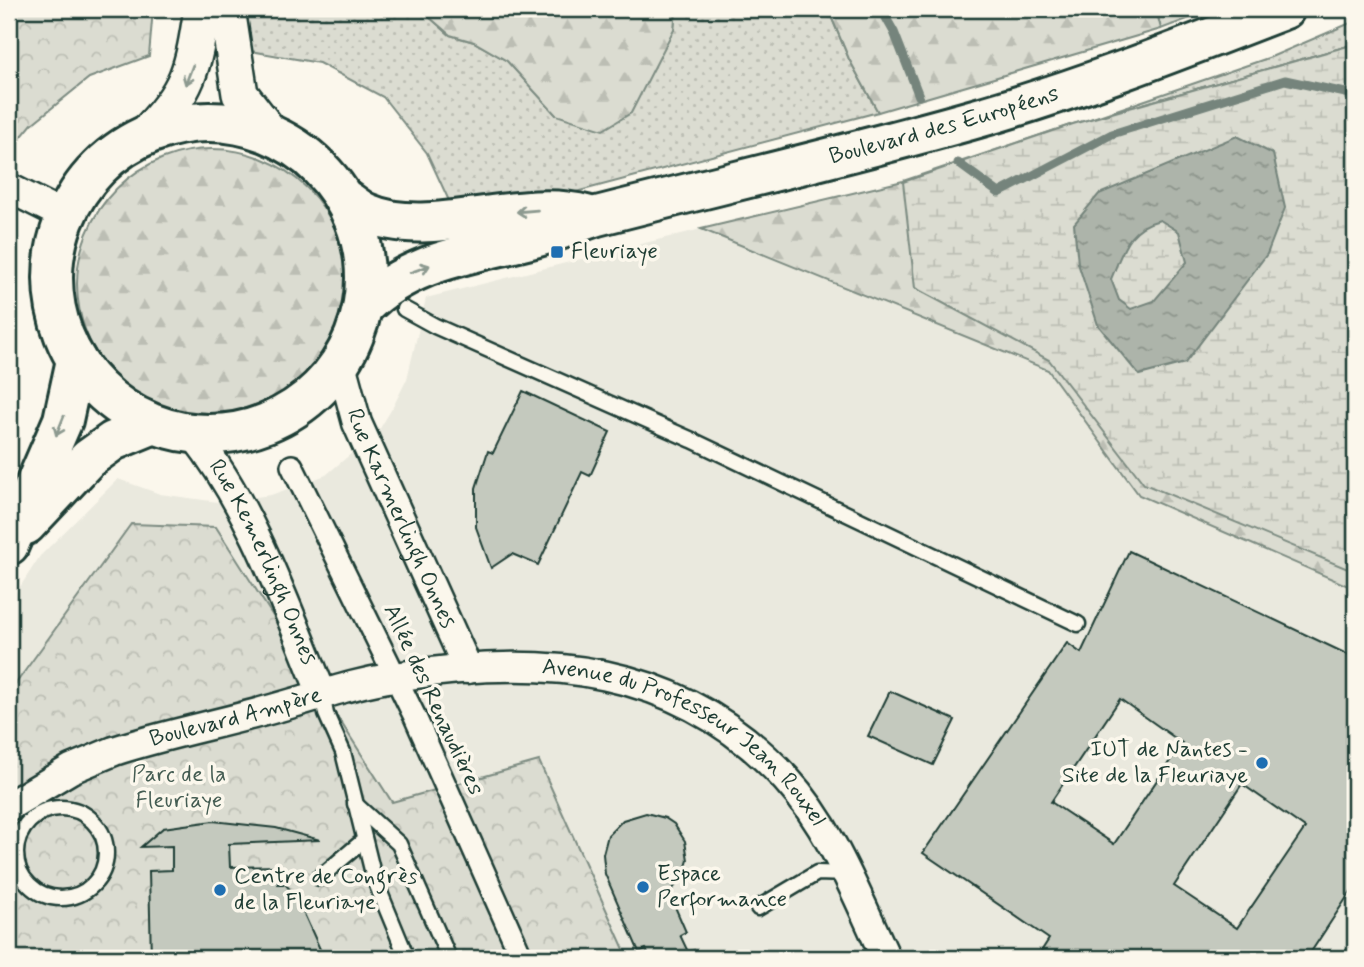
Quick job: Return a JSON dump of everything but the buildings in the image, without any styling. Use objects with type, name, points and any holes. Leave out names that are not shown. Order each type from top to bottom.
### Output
[{"type":"main road","name":"Boulevard des Européens","points":[[364,306],[381,289],[404,274],[440,261],[546,235],[594,217],[765,177],[975,119],[1126,69],[1285,9]]},
{"type":"main road","points":[[208,121],[240,124],[271,134],[300,150],[325,172],[345,199],[359,233],[366,269],[364,306],[355,337],[341,364],[317,392],[288,415],[242,432],[194,435],[152,425],[122,409],[96,387],[76,360],[62,333],[52,274],[56,244],[65,216],[79,190],[97,168],[120,149],[145,135],[176,125],[208,121]]},
{"type":"main road","points":[[345,199],[367,213],[401,220],[433,220],[552,209],[594,217]]},
{"type":"main road","points":[[10,542],[63,420],[76,360]]},
{"type":"main road","points":[[10,542],[88,459],[113,441],[152,425]]},
{"type":"street","points":[[145,135],[170,110],[183,91],[194,60],[202,9]]},
{"type":"street","points":[[228,9],[240,94],[271,134]]},
{"type":"street","points":[[9,187],[65,216]]},
{"type":"street","name":"Rue Karmerlingh Onnes","points":[[341,364],[349,402],[366,444],[468,669]]},
{"type":"street","name":"Rue Kemerlingh Onnes","points":[[194,435],[223,477],[244,516],[322,694]]},
{"type":"street","name":"Allée des Renaudières","points":[[292,466],[393,677],[415,717],[522,958]]},
{"type":"street","name":"Avenue du Professeur Jean Rouxel","points":[[393,677],[508,665],[609,674],[664,693],[712,718],[755,749],[786,779],[812,812],[848,874],[886,958]]},
{"type":"street","name":"Boulevard Ampère","points":[[26,803],[71,769],[142,742],[393,677]]},
{"type":"lane","points":[[404,309],[435,326],[692,440],[1078,624]]},
{"type":"lane","points":[[322,694],[326,714],[343,752],[374,878],[407,958]]},
{"type":"lane","points":[[26,803],[78,809],[93,822],[105,839],[106,863],[94,885],[73,897],[54,897],[33,889],[19,871],[15,848],[26,803]]},
{"type":"lane","points":[[355,804],[399,844],[449,958]]},
{"type":"lane","points":[[319,878],[363,841]]},
{"type":"lane","points":[[758,908],[817,873],[848,874]]},
{"type":"shaded area","points":[[701,229],[1048,370],[1139,495],[1355,589],[1355,958],[9,958],[9,604],[40,556],[118,479],[160,494],[218,502],[271,495],[326,475],[379,430],[393,407],[407,379],[426,298]]},
{"type":"green space","points":[[9,9],[153,9],[149,56],[89,78],[32,124],[9,152]]},
{"type":"green space","points":[[244,9],[420,9],[450,35],[474,42],[507,61],[556,115],[674,29],[676,9],[828,9],[849,59],[878,112],[572,193],[450,203],[427,153],[383,97],[319,63],[245,50]]},
{"type":"green space","points":[[420,9],[676,9],[674,29],[631,113],[603,130],[556,115],[507,61],[474,42],[450,35]]},
{"type":"green space","points":[[828,9],[1156,9],[1161,29],[878,112],[849,59]]},
{"type":"green space","points":[[1156,9],[1214,9],[1161,29]]},
{"type":"green space","points":[[1355,21],[1355,44],[1090,119],[1271,57]]},
{"type":"green space","points":[[1355,44],[1355,589],[1139,495],[1048,370],[701,229],[903,181],[1073,124]]},
{"type":"green space","points":[[1355,44],[1355,572],[1144,484],[1049,360],[915,288],[903,182],[1073,124]]},
{"type":"green space","points":[[212,149],[251,155],[275,165],[307,189],[331,221],[341,245],[347,284],[341,323],[331,347],[307,379],[275,403],[251,413],[212,419],[173,413],[149,403],[117,379],[93,347],[83,323],[77,284],[83,245],[93,221],[117,189],[149,165],[173,155]]},
{"type":"green space","name":"Parc de la Fleuriaye","points":[[131,524],[216,527],[392,802],[539,761],[628,958],[9,958],[9,693]]},
{"type":"water","points":[[1237,136],[1273,154],[1285,208],[1267,254],[1185,363],[1139,375],[1098,325],[1078,263],[1074,224],[1099,194]],"holes":[[[1160,220],[1179,232],[1187,262],[1154,301],[1131,309],[1119,300],[1111,279],[1123,250],[1140,229]]]},
{"type":"waterway","points":[[881,9],[894,32],[919,96]]},
{"type":"waterway","points":[[958,163],[999,193],[1112,134],[1285,80],[1355,95]]},
{"type":"place","name":"Fleuriaye","points":[[557,252]]},
{"type":"place","name":"IUT de Nantes - Site de la Fleuriaye","points":[[1262,763]]},
{"type":"place","name":"Espace Performance","points":[[643,887]]},
{"type":"place","name":"Centre de Congrès de la Fleuriaye","points":[[220,890]]}]
